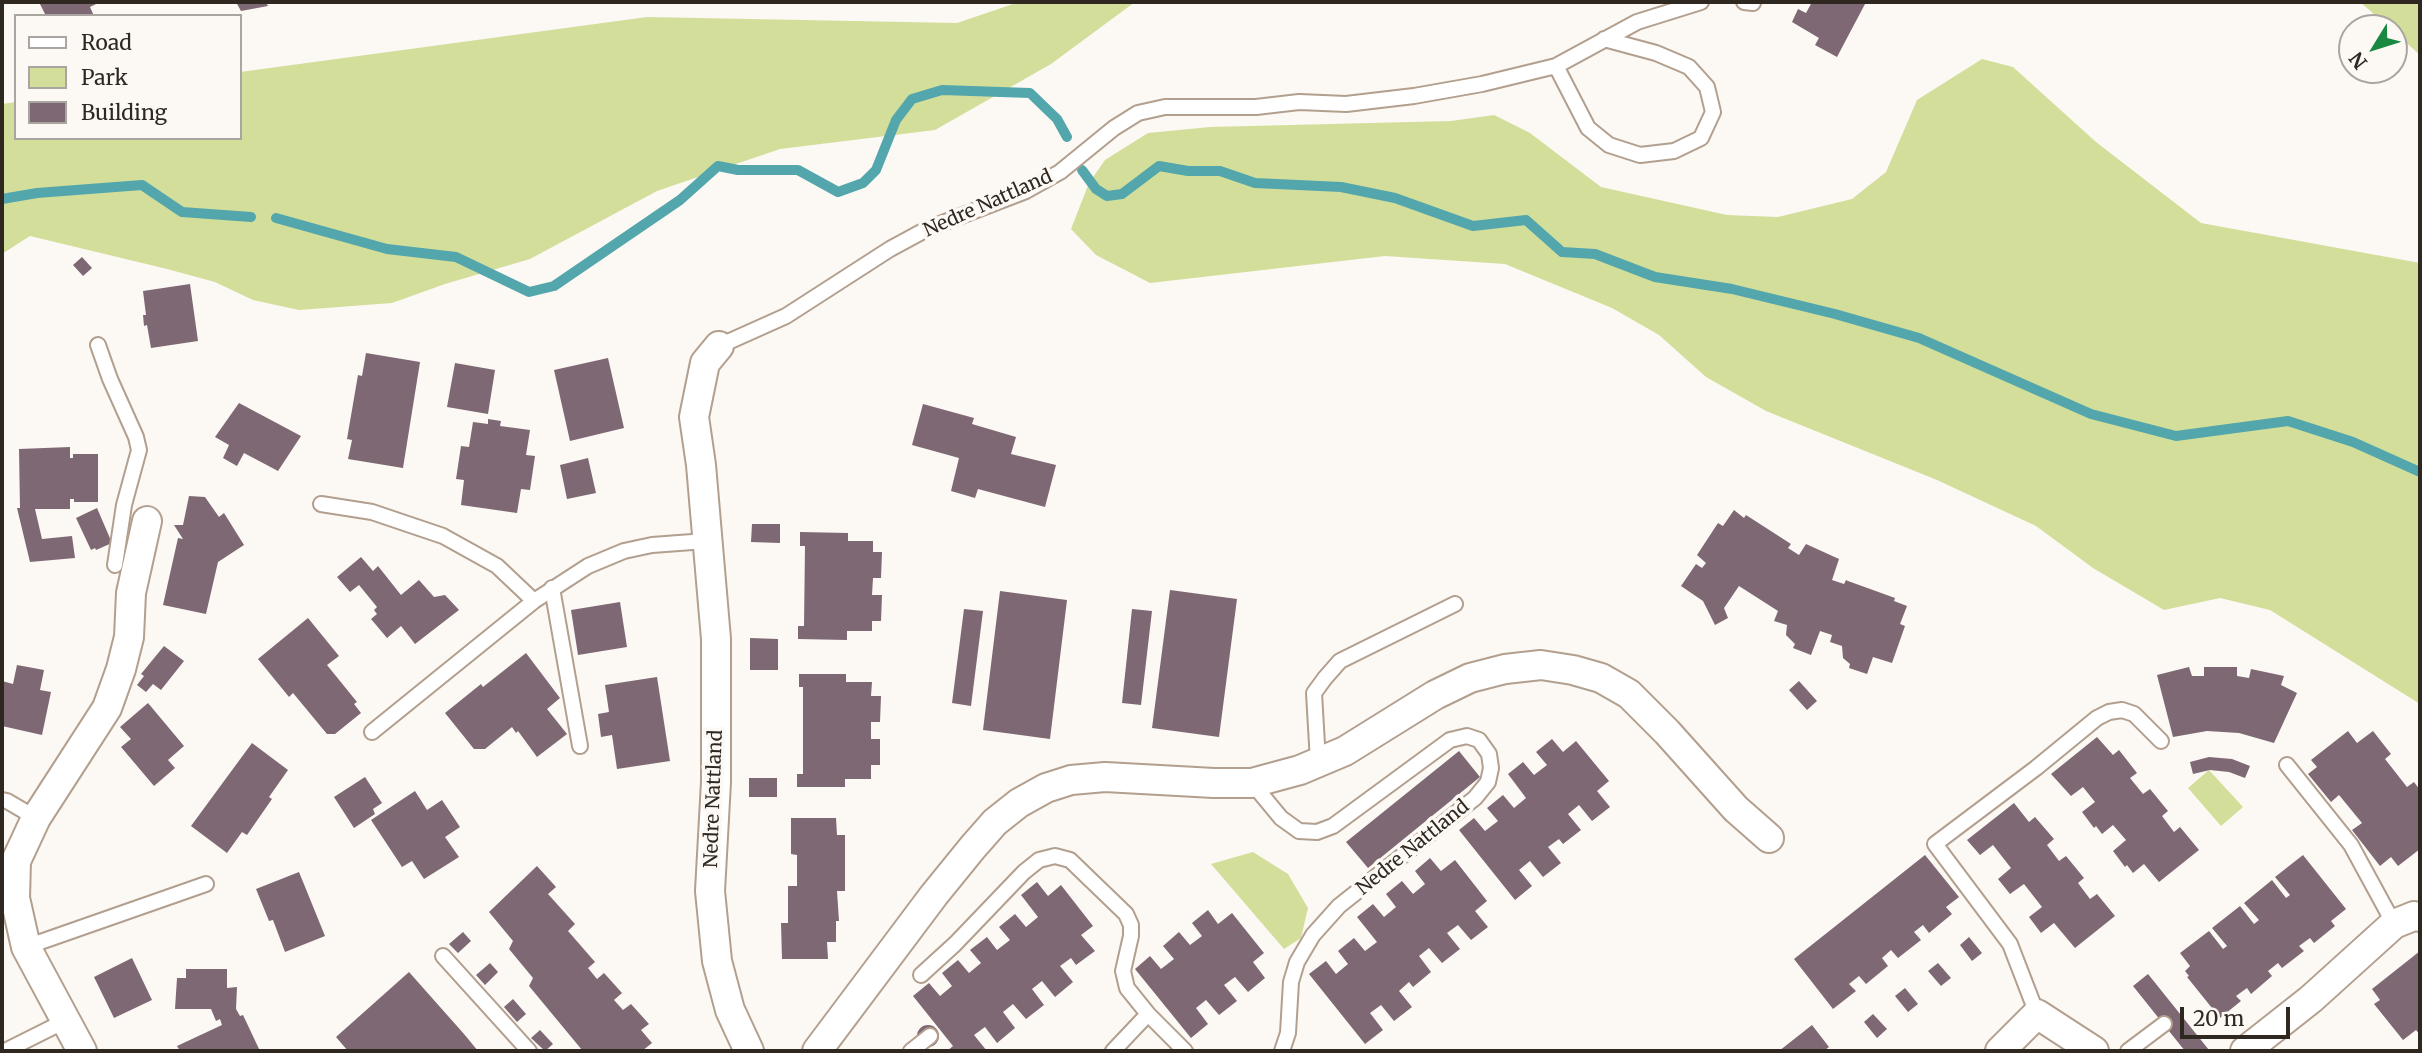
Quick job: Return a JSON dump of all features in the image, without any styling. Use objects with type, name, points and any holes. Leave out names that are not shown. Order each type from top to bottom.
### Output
[{"type":"street","name":"Nedre Nattland","points":[[719,346],[705,363],[694,417],[701,465],[716,639],[717,705],[710,891],[717,961],[730,1010],[749,1051]]},
{"type":"street","points":[[82,1051],[26,947],[15,898],[16,860],[36,818],[107,708],[130,637],[131,593],[147,521]]},
{"type":"street","points":[[817,1051],[934,895],[995,822],[1019,803],[1046,788],[1071,780],[1105,777],[1252,783],[1300,770],[1345,751],[1435,695],[1470,678],[1505,669],[1541,665],[1573,670],[1601,678],[1629,694],[1736,808],[1769,838]]},
{"type":"street","points":[[2245,1051],[2407,920]]},
{"type":"street","points":[[2000,1051],[2037,1014],[2094,1051]]},
{"type":"lane","name":"Nedre Nattland","points":[[719,346],[786,316],[927,229],[1034,187],[1060,172],[1114,128],[1138,113],[1165,107],[1256,107],[1299,102],[1346,104],[1441,91],[1527,75],[1556,66],[1637,22],[1701,2]]},
{"type":"lane","points":[[1556,66],[1588,128],[1609,145],[1640,155],[1674,151],[1700,138],[1713,112],[1707,88],[1689,67],[1656,53],[1604,39]]},
{"type":"lane","points":[[98,345],[139,450],[124,505],[115,565]]},
{"type":"lane","points":[[321,504],[372,512],[443,536],[497,566],[534,601]]},
{"type":"lane","points":[[372,732],[534,601],[588,566],[624,551],[652,545],[706,541]]},
{"type":"lane","points":[[552,588],[580,746]]},
{"type":"lane","points":[[1318,762],[1314,694],[1325,678],[1340,661],[1455,604]]},
{"type":"lane","points":[[2037,1014],[2010,944],[1935,844],[2097,718],[2109,712],[2122,710],[2134,714],[2161,741]]},
{"type":"lane","name":"Nedre Nattland","points":[[1252,783],[1280,818],[1299,831],[1317,832],[1334,826],[1450,740],[1466,736],[1479,740],[1489,754],[1491,768],[1488,782],[1475,798],[1339,906],[1313,935],[1297,962],[1291,982],[1288,1033],[1282,1051]]},
{"type":"lane","points":[[2287,765],[2407,920]]},
{"type":"lane","points":[[2,800],[36,818]]},
{"type":"lane","points":[[921,975],[1039,860],[1055,856],[1070,860],[1126,914],[1131,925],[1123,971],[1127,988],[1148,1014],[1185,1051]]},
{"type":"lane","points":[[26,947],[206,884]]},
{"type":"lane","points":[[443,956],[529,1051]]},
{"type":"lane","points":[[1113,1051],[1148,1014]]},
{"type":"lane","points":[[5,1051],[65,1021]]},
{"type":"lane","points":[[2128,1051],[2164,1024]]},
{"type":"lane","points":[[911,1051],[930,1036]]},
{"type":"green space","points":[[1019,2],[1135,2],[1051,64],[935,130],[780,149],[657,191],[530,259],[392,303],[299,310],[253,300],[215,282],[30,236],[2,254],[2,104],[14,102],[14,140],[242,140],[242,72],[647,17],[957,23]]},
{"type":"green space","points":[[2360,2],[2420,2],[2420,55],[2408,44],[2408,14],[2374,14]]},
{"type":"green space","points":[[1982,59],[2013,67],[2096,142],[2201,223],[2420,263],[2420,704],[2270,610],[2220,598],[2164,610],[2093,568],[2036,526],[1937,480],[1766,411],[1706,377],[1659,335],[1612,308],[1505,264],[1385,256],[1150,283],[1096,255],[1071,229],[1089,183],[1105,160],[1148,133],[1210,127],[1451,121],[1494,115],[1530,133],[1601,187],[1727,215],[1778,217],[1852,199],[1886,172],[1917,100]]},
{"type":"green space","points":[[2209,770],[2243,807],[2221,826],[2188,788]]},
{"type":"green space","points":[[1253,852],[1288,874],[1308,908],[1301,938],[1284,949],[1211,864]]},
{"type":"building","points":[[39,2],[100,2],[90,7],[93,14],[45,14]]},
{"type":"building","points":[[236,2],[266,2],[268,6],[241,11]]},
{"type":"building","points":[[1812,2],[1865,4],[1837,57],[1815,45],[1819,38],[1792,22],[1798,9],[1806,13]]},
{"type":"building","points":[[82,257],[92,268],[83,276],[73,265]]},
{"type":"building","points":[[190,284],[198,341],[151,348],[147,325],[144,326],[143,315],[146,315],[143,291]]},
{"type":"building","points":[[366,353],[420,362],[403,468],[348,459],[352,440],[347,439],[358,375],[362,376]]},
{"type":"building","points":[[608,358],[624,428],[570,441],[554,370]]},
{"type":"building","points":[[455,363],[495,370],[488,414],[447,407]]},
{"type":"building","points":[[239,403],[301,436],[278,471],[244,453],[237,466],[223,458],[229,445],[215,437]]},
{"type":"building","points":[[923,404],[974,418],[972,424],[1016,437],[1011,454],[1056,465],[1045,507],[978,489],[975,498],[951,491],[959,458],[912,445]]},
{"type":"building","points":[[488,419],[501,421],[500,426],[530,430],[526,455],[535,456],[530,490],[521,489],[517,513],[461,505],[464,480],[456,479],[461,446],[469,447],[473,422],[488,424]]},
{"type":"building","points":[[70,447],[70,458],[73,458],[73,454],[98,454],[98,502],[74,502],[74,499],[70,499],[70,509],[35,509],[42,539],[72,536],[75,558],[30,562],[17,508],[20,508],[19,449]]},
{"type":"building","points":[[588,458],[596,493],[567,499],[560,465]]},
{"type":"building","points":[[189,496],[205,497],[219,517],[224,513],[244,545],[218,562],[206,614],[163,605],[178,538],[183,539],[174,525],[183,525]]},
{"type":"building","points":[[97,508],[112,543],[91,550],[76,518]]},
{"type":"building","points":[[1734,510],[1791,544],[1788,548],[1799,555],[1806,544],[1839,559],[1832,580],[1844,584],[1846,580],[1895,598],[1894,601],[1907,606],[1900,624],[1905,626],[1892,663],[1873,657],[1867,674],[1849,668],[1850,664],[1843,658],[1842,646],[1830,642],[1832,635],[1820,631],[1811,655],[1793,648],[1795,644],[1786,635],[1787,625],[1774,621],[1778,611],[1739,586],[1724,608],[1728,618],[1715,625],[1703,601],[1681,586],[1696,564],[1702,568],[1706,563],[1697,555],[1718,523],[1723,526]]},
{"type":"building","points":[[752,524],[780,524],[780,543],[751,542]]},
{"type":"building","points":[[800,532],[848,533],[848,541],[873,541],[873,552],[882,552],[881,578],[873,578],[872,595],[882,595],[881,621],[872,621],[872,631],[847,631],[847,640],[798,639],[798,626],[804,626],[805,546],[800,546]]},
{"type":"building","points":[[361,557],[373,571],[378,566],[401,595],[419,580],[434,597],[445,595],[459,610],[415,644],[401,626],[387,638],[371,619],[377,614],[374,610],[377,607],[359,585],[350,592],[337,577]]},
{"type":"building","points":[[1170,590],[1237,599],[1219,737],[1152,728]]},
{"type":"building","points":[[1000,591],[1067,600],[1050,739],[983,730]]},
{"type":"building","points":[[620,602],[627,647],[578,655],[571,610]]},
{"type":"building","points":[[964,609],[983,611],[971,706],[952,703]]},
{"type":"building","points":[[1132,609],[1152,611],[1141,705],[1122,703]]},
{"type":"building","points":[[308,618],[339,656],[327,665],[357,702],[354,704],[361,713],[335,734],[327,734],[293,693],[289,697],[258,659]]},
{"type":"building","points":[[750,638],[778,639],[778,670],[750,670]]},
{"type":"building","points":[[164,646],[184,661],[161,690],[153,684],[146,692],[137,685],[144,676],[141,674]]},
{"type":"building","points":[[526,653],[560,698],[547,709],[567,734],[537,757],[512,727],[485,749],[474,749],[445,713]]},
{"type":"building","points":[[17,665],[44,670],[40,690],[51,692],[42,735],[2,726],[2,681],[13,684]]},
{"type":"building","points":[[2189,667],[2192,676],[2204,676],[2204,667],[2237,667],[2237,676],[2249,678],[2251,669],[2284,676],[2281,685],[2297,693],[2274,743],[2239,733],[2207,731],[2173,737],[2157,675]]},
{"type":"building","points":[[799,674],[846,674],[846,682],[872,682],[871,696],[881,696],[880,722],[871,722],[871,739],[880,739],[880,765],[871,765],[871,779],[845,779],[845,787],[797,787],[797,774],[803,774],[803,687],[799,687]]},
{"type":"building","points":[[657,677],[670,761],[617,769],[612,735],[601,737],[598,714],[609,712],[605,685]]},
{"type":"building","points":[[1799,681],[1817,701],[1807,710],[1789,690]]},
{"type":"building","points":[[148,703],[184,746],[168,760],[175,768],[154,786],[121,747],[131,739],[120,727]]},
{"type":"building","points":[[2348,731],[2357,743],[2373,731],[2391,754],[2385,759],[2407,787],[2414,782],[2420,790],[2420,849],[2398,866],[2391,857],[2380,866],[2352,830],[2362,823],[2339,795],[2331,802],[2308,774],[2317,767],[2311,760]]},
{"type":"building","points":[[2097,737],[2113,755],[2119,750],[2137,773],[2130,778],[2143,794],[2150,789],[2168,811],[2162,816],[2174,832],[2180,827],[2199,850],[2159,882],[2144,864],[2133,873],[2127,865],[2125,867],[2113,851],[2126,840],[2113,825],[2102,834],[2096,826],[2094,828],[2082,812],[2095,802],[2083,787],[2071,796],[2051,774]]},
{"type":"building","points":[[1552,739],[1563,752],[1576,741],[1609,781],[1597,791],[1610,807],[1592,821],[1579,805],[1568,814],[1581,830],[1563,844],[1559,839],[1548,847],[1561,863],[1543,877],[1530,861],[1519,870],[1532,886],[1515,900],[1459,830],[1474,818],[1485,831],[1498,821],[1487,808],[1503,795],[1514,808],[1526,798],[1508,774],[1523,762],[1534,775],[1547,765],[1536,752]]},
{"type":"building","points":[[252,743],[288,770],[247,835],[242,832],[227,853],[191,826]]},
{"type":"building","points":[[1459,751],[1480,777],[1368,868],[1346,842]]},
{"type":"building","points":[[2209,757],[2232,759],[2250,766],[2245,778],[2229,772],[2210,770],[2193,774],[2190,762]]},
{"type":"building","points":[[365,777],[382,803],[373,809],[375,814],[354,828],[334,797]]},
{"type":"building","points":[[749,778],[777,778],[777,797],[749,797]]},
{"type":"building","points":[[415,791],[427,810],[442,800],[460,827],[445,837],[459,857],[424,879],[412,861],[402,867],[371,820]]},
{"type":"building","points":[[2014,803],[2029,822],[2035,817],[2054,839],[2047,845],[2059,861],[2066,856],[2084,878],[2078,883],[2090,899],[2097,894],[2115,916],[2075,948],[2054,923],[2041,933],[2029,917],[2042,907],[2024,884],[2010,894],[1998,879],[2011,868],[1993,845],[1980,855],[1967,840]]},
{"type":"building","points":[[791,818],[836,818],[837,835],[845,835],[845,891],[837,891],[839,921],[836,921],[836,942],[827,942],[828,959],[782,959],[781,923],[788,923],[788,886],[797,886],[797,855],[791,854]]},
{"type":"building","points":[[1925,855],[1959,897],[1946,907],[1952,914],[1929,933],[1923,925],[1914,932],[1921,940],[1898,958],[1891,950],[1882,958],[1888,966],[1866,984],[1859,976],[1849,984],[1856,991],[1833,1009],[1794,959]]},
{"type":"building","points":[[2303,855],[2346,909],[2331,921],[2335,926],[2314,943],[2310,938],[2299,946],[2304,951],[2282,968],[2278,963],[2268,971],[2272,976],[2251,994],[2247,988],[2236,996],[2241,1001],[2220,1018],[2187,977],[2189,976],[2185,971],[2190,966],[2180,953],[2209,931],[2223,949],[2227,946],[2212,928],[2240,906],[2254,924],[2259,920],[2244,903],[2272,880],[2286,898],[2290,895],[2275,877]]},
{"type":"building","points":[[1430,858],[1441,871],[1455,860],[1487,901],[1475,911],[1488,927],[1471,940],[1458,925],[1447,933],[1460,949],[1442,963],[1429,948],[1419,956],[1431,972],[1413,987],[1409,982],[1399,991],[1412,1007],[1394,1021],[1381,1005],[1370,1013],[1383,1030],[1365,1044],[1309,974],[1326,961],[1336,974],[1348,964],[1338,951],[1354,938],[1365,951],[1377,942],[1357,917],[1373,904],[1384,917],[1396,907],[1386,894],[1402,881],[1413,894],[1425,884],[1415,871]]},
{"type":"building","points":[[537,866],[556,887],[548,894],[575,924],[568,931],[595,962],[588,968],[597,979],[604,973],[622,993],[614,1000],[623,1010],[631,1004],[649,1024],[641,1030],[652,1043],[642,1051],[582,1050],[529,986],[533,978],[509,949],[513,941],[489,912]]},
{"type":"building","points":[[299,872],[325,936],[285,952],[273,920],[269,921],[256,889]]},
{"type":"building","points":[[1037,882],[1048,896],[1061,885],[1093,926],[1081,935],[1095,951],[1076,965],[1071,958],[1060,966],[1073,982],[1055,997],[1042,981],[1032,989],[1044,1005],[1026,1019],[1013,1004],[1003,1012],[1015,1028],[997,1043],[985,1027],[974,1035],[987,1051],[947,1051],[953,1046],[913,996],[929,983],[940,996],[952,986],[942,973],[958,960],[969,973],[981,963],[970,950],[987,937],[997,950],[1010,940],[999,927],[1015,914],[1026,927],[1038,917],[1021,895]]},
{"type":"building","points":[[1208,910],[1218,924],[1232,913],[1264,953],[1253,962],[1265,978],[1248,992],[1235,977],[1224,985],[1237,1001],[1219,1015],[1206,1000],[1196,1008],[1208,1024],[1191,1038],[1135,969],[1150,956],[1161,969],[1174,959],[1163,946],[1179,932],[1190,945],[1202,936],[1192,923]]},
{"type":"building","points":[[463,932],[471,941],[458,953],[449,944]]},
{"type":"building","points":[[1969,937],[1982,953],[1972,961],[1960,945]]},
{"type":"building","points":[[2420,951],[2420,1035],[2416,1030],[2403,1040],[2374,1004],[2380,1000],[2372,989]]},
{"type":"building","points":[[132,958],[152,1000],[114,1018],[94,977]]},
{"type":"building","points":[[490,963],[498,972],[485,985],[476,975]]},
{"type":"building","points":[[1938,963],[1951,978],[1941,986],[1928,971]]},
{"type":"building","points":[[186,969],[227,969],[227,988],[237,987],[236,1009],[240,1016],[243,1015],[260,1051],[180,1051],[177,1046],[222,1025],[220,1019],[216,1021],[211,1009],[175,1009],[177,978],[186,978]]},
{"type":"building","points":[[409,972],[478,1051],[348,1051],[336,1037]]},
{"type":"building","points":[[2148,974],[2209,1050],[2185,1051],[2133,986]]},
{"type":"building","points":[[1905,988],[1918,1004],[1908,1012],[1895,996]]},
{"type":"building","points":[[513,999],[526,1014],[517,1022],[504,1007]]},
{"type":"building","points":[[1873,1014],[1887,1029],[1877,1038],[1864,1022]]},
{"type":"building","points":[[928,1025],[936,1028],[939,1036],[936,1044],[928,1047],[920,1044],[917,1036],[920,1028]]},
{"type":"building","points":[[1812,1025],[1829,1047],[1824,1051],[1779,1051]]},
{"type":"building","points":[[540,1030],[553,1044],[545,1051],[531,1038]]},
{"type":"waterway","points":[[276,218],[387,249],[456,257],[529,292],[554,286],[680,200],[718,166],[738,170],[798,170],[838,192],[863,183],[876,170],[896,120],[912,99],[942,90],[1030,93],[1057,119],[1067,137]]},
{"type":"waterway","points":[[1082,170],[1096,189],[1107,196],[1122,194],[1159,166],[1188,171],[1220,171],[1255,183],[1341,187],[1395,198],[1473,226],[1526,220],[1562,252],[1595,254],[1655,277],[1732,289],[1919,338],[2091,414],[2176,436],[2288,421],[2353,442],[2420,472]]},
{"type":"waterway","points":[[2,199],[37,193],[142,185],[182,212],[251,217]]}]
